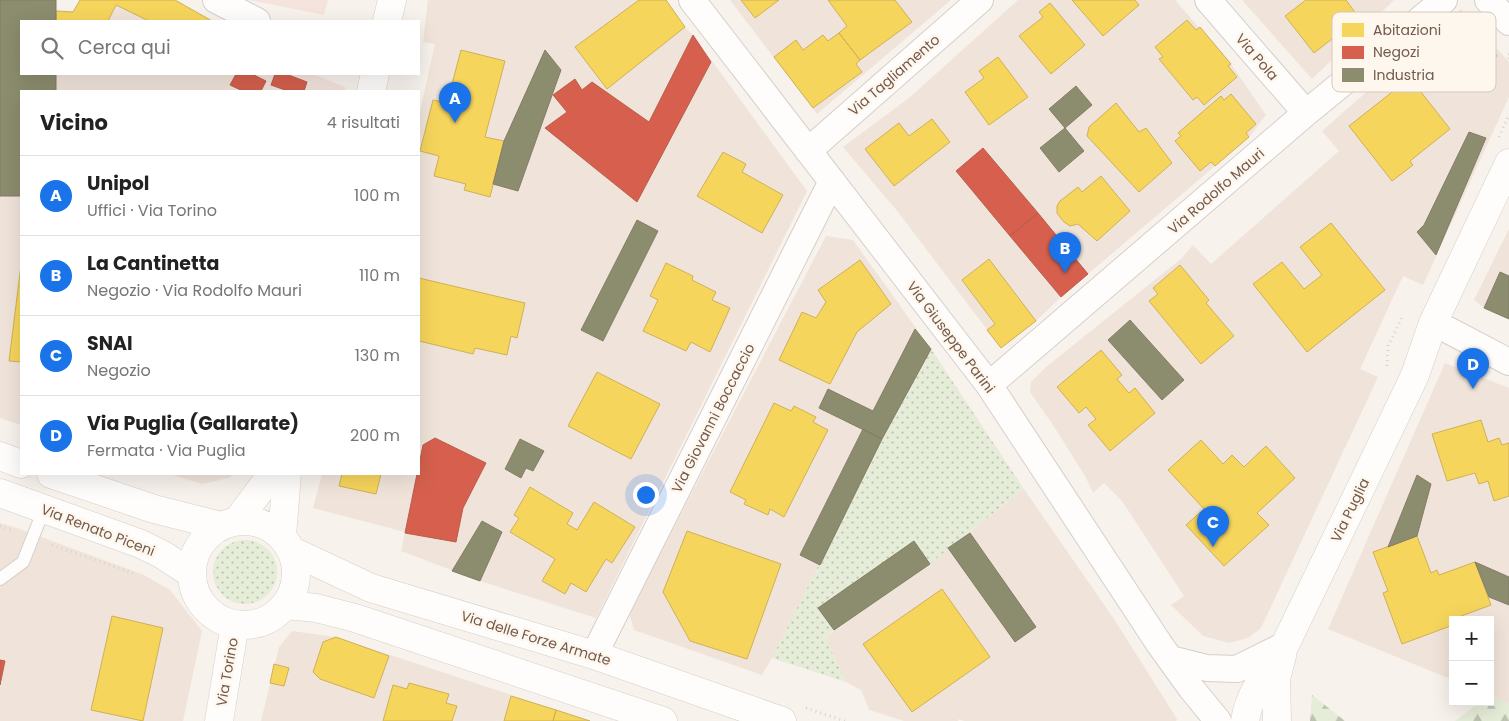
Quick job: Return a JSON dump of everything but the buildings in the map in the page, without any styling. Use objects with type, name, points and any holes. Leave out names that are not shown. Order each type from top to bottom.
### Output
[{"type":"street","points":[[216,0],[255,20]]},
{"type":"street","points":[[387,20],[392,0]]},
{"type":"street","name":"Via Giuseppe Parini","points":[[692,0],[989,385],[1160,645],[1218,721]]},
{"type":"street","name":"Via Tagliamento","points":[[808,151],[980,0]]},
{"type":"street","name":"Via Pola","points":[[1208,0],[1306,113]]},
{"type":"street","name":"Via Rodolfo Mauri","points":[[1429,12],[1444,0]]},
{"type":"street","points":[[1488,0],[1509,22]]},
{"type":"street","name":"Via Rodolfo Mauri","points":[[989,385],[1332,92]]},
{"type":"street","name":"Via Puglia","points":[[1245,721],[1247,708],[1267,670],[1284,645],[1415,375],[1433,323],[1509,163]]},
{"type":"street","name":"Via Giovanni Boccaccio","points":[[594,655],[832,181]]},
{"type":"street","name":"Via Puglia","points":[[1415,375],[1448,330],[1509,201]]},
{"type":"street","points":[[1448,330],[1509,362]]},
{"type":"street","points":[[0,456],[20,464]]},
{"type":"street","points":[[54,475],[154,509],[229,524],[254,521],[269,527],[287,544]]},
{"type":"street","points":[[271,475],[229,524],[205,538],[195,555],[192,574],[196,592],[205,607],[219,618],[235,624],[254,624],[272,617],[286,604],[295,588],[297,569],[287,544],[287,475]]},
{"type":"street","name":"Via Renato Piceni","points":[[0,493],[141,544],[163,555],[192,574]]},
{"type":"street","name":"Via delle Forze Armate","points":[[287,544],[370,588],[594,655],[782,721]]},
{"type":"street","points":[[286,604],[316,608],[355,618],[663,721]]},
{"type":"street","name":"Via Torino","points":[[219,721],[235,624]]},
{"type":"street","points":[[1171,659],[1207,668],[1237,668],[1284,645]]},
{"type":"street","name":"Via Puglia","points":[[1277,721],[1276,679],[1284,645]]},
{"type":"street","name":"Via Giuseppe Parini","points":[[1191,688],[1196,721]]},
{"type":"lane","points":[[0,580],[23,562],[44,509]]},
{"type":"shaded area","points":[[249,0],[328,0],[324,15]]},
{"type":"shaded area","points":[[428,0],[666,0],[807,191],[596,618],[480,581],[401,551],[405,532],[313,508],[322,475],[420,475],[420,112],[435,44],[423,42]]},
{"type":"shaded area","points":[[730,0],[951,0],[817,114]]},
{"type":"shaded area","points":[[1018,0],[1175,0],[1231,64],[1266,115],[1249,137],[1061,297],[1036,321],[1001,348],[898,212],[843,147],[909,98]]},
{"type":"shaded area","points":[[1242,0],[1394,0],[1382,12],[1332,12],[1332,60],[1312,79]]},
{"type":"shaded area","points":[[116,5],[147,20],[108,20]]},
{"type":"shaded area","points":[[1496,48],[1509,62],[1509,97],[1423,285],[1403,276],[1360,369],[1378,377],[1261,628],[1248,638],[1229,643],[1203,636],[1171,605],[1184,596],[1122,501],[1104,483],[1093,493],[1085,476],[1030,392],[1031,382],[1046,367],[1182,258],[1193,245],[1211,264],[1339,151],[1322,131],[1366,92],[1496,92]]},
{"type":"shaded area","points":[[56,75],[235,75],[227,90],[56,90]]},
{"type":"shaded area","points":[[235,75],[315,75],[345,87],[345,90],[227,90]]},
{"type":"shaded area","points":[[0,196],[20,196],[20,425],[0,418]]},
{"type":"shaded area","points":[[1509,229],[1509,319],[1484,308],[1474,300]]},
{"type":"shaded area","points":[[826,236],[853,240],[931,349],[882,439],[820,565],[762,675],[634,630],[629,613]]},
{"type":"shaded area","points":[[1445,363],[1509,388],[1509,704],[1494,697],[1494,616],[1449,616],[1449,678],[1328,629]]},
{"type":"shaded area","points":[[173,475],[233,475],[229,478],[202,484]]},
{"type":"shaded area","points":[[1024,489],[1114,619],[1177,719],[1176,721],[964,721],[959,719],[958,721],[904,721],[869,710],[861,690],[846,682],[825,637],[834,631],[818,608],[914,541],[930,564]]},
{"type":"shaded area","points":[[0,523],[144,575],[170,590],[202,631],[183,721],[0,721]]},
{"type":"shaded area","points":[[292,631],[336,637],[590,721],[261,721],[279,647]]},
{"type":"green space","points":[[931,349],[1024,489],[930,564],[914,542],[819,608],[834,630],[825,637],[846,682],[772,658],[882,439]]},
{"type":"green space","points":[[239,540],[251,540],[268,549],[275,560],[277,572],[275,584],[268,595],[251,604],[239,604],[227,599],[218,590],[213,578],[213,566],[218,554],[227,545]]},
{"type":"green space","points":[[1312,695],[1345,721],[1310,721]]},
{"type":"green space","points":[[1494,697],[1509,704],[1509,721],[1455,721],[1475,706],[1494,706]]},
{"type":"place","name":"Unipol","points":[[455,123]]},
{"type":"place","name":"La Cantinetta","points":[[1065,273]]},
{"type":"place","name":"Via Puglia (Gallarate)","points":[[1473,389]]},
{"type":"place","name":"SNAI","points":[[1213,547]]}]
